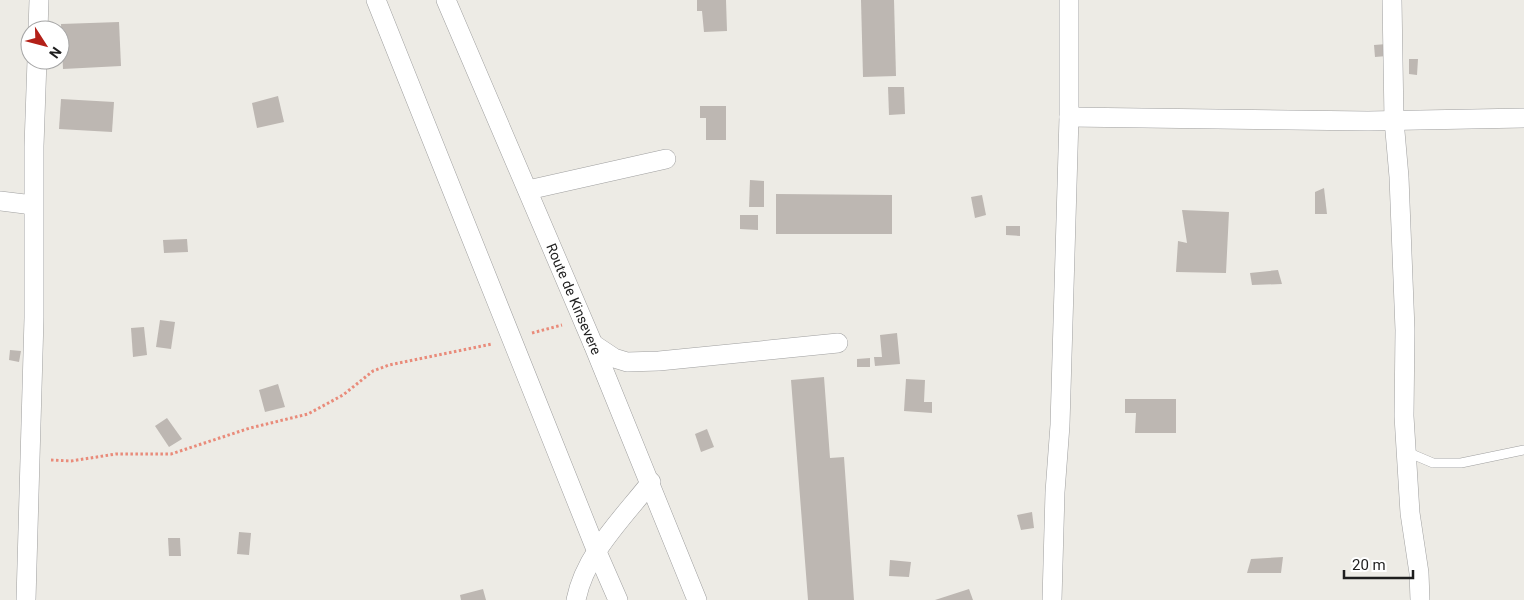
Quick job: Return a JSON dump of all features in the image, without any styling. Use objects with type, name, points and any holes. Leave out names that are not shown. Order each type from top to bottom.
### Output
[{"type":"street","points":[[38,20],[39,0]]},
{"type":"street","points":[[376,0],[596,552],[618,600]]},
{"type":"street","name":"Route de Kinsevere","points":[[446,0],[651,482],[697,600]]},
{"type":"street","points":[[1052,600],[1055,492],[1060,425],[1069,117],[1069,0]]},
{"type":"street","points":[[1392,0],[1394,120],[1403,256],[1405,330],[1404,406],[1410,513],[1419,573],[1420,600]]},
{"type":"street","points":[[26,600],[34,318],[33,206],[37,70]]},
{"type":"street","points":[[1069,117],[1394,120],[1524,118]]},
{"type":"street","points":[[528,190],[666,159]]},
{"type":"street","points":[[0,201],[33,206]]},
{"type":"street","points":[[593,344],[614,358],[627,362],[660,361],[838,343]]},
{"type":"street","points":[[576,600],[580,579],[596,552],[651,482]]},
{"type":"lane","points":[[1407,452],[1433,463],[1460,463],[1524,450]]},
{"type":"path","points":[[30,459],[71,461],[116,454],[170,454],[250,428],[308,414],[343,395],[373,372],[389,365],[512,339],[582,319]]},
{"type":"building","points":[[697,0],[726,0],[727,31],[704,32],[702,11],[697,11]]},
{"type":"building","points":[[861,0],[894,0],[896,76],[863,77]]},
{"type":"building","points":[[119,22],[121,66],[70,69],[70,24]]},
{"type":"building","points":[[1387,44],[1387,56],[1375,57],[1374,45]]},
{"type":"building","points":[[1409,59],[1418,59],[1417,75],[1409,74]]},
{"type":"building","points":[[888,87],[904,87],[905,114],[889,115]]},
{"type":"building","points":[[278,96],[284,122],[257,128],[252,103]]},
{"type":"building","points":[[61,99],[114,102],[112,132],[59,129]]},
{"type":"building","points":[[700,106],[726,106],[726,140],[706,140],[706,118],[700,118]]},
{"type":"building","points":[[750,180],[764,181],[764,207],[749,207]]},
{"type":"building","points":[[1324,188],[1327,214],[1315,214],[1315,192]]},
{"type":"building","points":[[776,194],[892,195],[892,234],[776,234]]},
{"type":"building","points":[[982,195],[986,215],[975,218],[971,197]]},
{"type":"building","points":[[1182,210],[1229,212],[1226,273],[1176,272],[1178,241],[1187,243]]},
{"type":"building","points":[[740,215],[758,215],[758,230],[740,229]]},
{"type":"building","points":[[1006,226],[1020,226],[1020,236],[1006,235]]},
{"type":"building","points":[[187,239],[188,252],[164,253],[163,240]]},
{"type":"building","points":[[1278,270],[1282,284],[1252,285],[1250,273]]},
{"type":"building","points":[[160,320],[175,322],[171,349],[156,347]]},
{"type":"building","points":[[144,327],[147,355],[133,357],[131,328]]},
{"type":"building","points":[[897,333],[900,364],[875,366],[874,357],[882,357],[880,335]]},
{"type":"building","points":[[10,350],[21,351],[19,362],[9,360]]},
{"type":"building","points":[[870,358],[870,367],[857,367],[857,359]]},
{"type":"building","points":[[824,377],[830,458],[844,457],[854,600],[808,600],[791,380]]},
{"type":"building","points":[[906,379],[925,380],[924,402],[932,402],[932,413],[904,411]]},
{"type":"building","points":[[278,384],[285,407],[265,412],[259,390]]},
{"type":"building","points":[[1125,399],[1176,399],[1176,433],[1135,433],[1136,413],[1125,413]]},
{"type":"building","points":[[167,418],[182,439],[169,447],[155,426]]},
{"type":"building","points":[[707,429],[714,447],[701,452],[695,434]]},
{"type":"building","points":[[1032,512],[1034,528],[1021,530],[1017,515]]},
{"type":"building","points":[[239,532],[251,533],[249,555],[237,554]]},
{"type":"building","points":[[168,538],[180,538],[181,556],[169,556]]},
{"type":"building","points":[[1283,557],[1281,573],[1247,573],[1251,559]]},
{"type":"building","points":[[890,560],[911,562],[909,577],[889,576]]},
{"type":"building","points":[[483,589],[486,600],[461,600],[460,595]]},
{"type":"building","points":[[969,589],[973,600],[935,600]]}]
